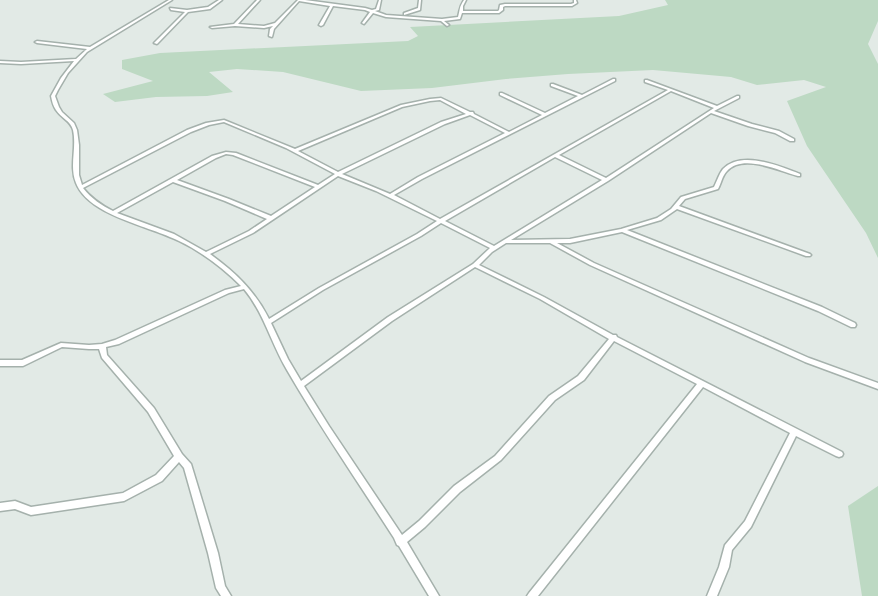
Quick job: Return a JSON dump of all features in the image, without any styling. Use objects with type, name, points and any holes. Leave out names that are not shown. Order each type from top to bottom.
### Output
[{"type":"street","points":[[170,0],[90,48],[77,60],[59,83],[52,96],[58,110],[75,128],[78,150],[76,178],[80,188],[89,198],[113,213],[177,237],[206,254],[245,287],[267,323],[288,366],[331,436],[363,481],[434,596]]},
{"type":"street","points":[[171,9],[188,11],[210,8],[221,0]]},
{"type":"street","points":[[235,25],[259,0]]},
{"type":"street","points":[[364,23],[372,11],[377,10],[380,0]]},
{"type":"street","points":[[397,16],[414,12],[418,9],[420,0]]},
{"type":"street","points":[[271,36],[272,29],[299,1],[372,11],[382,15],[442,20],[459,18],[461,6],[465,0]]},
{"type":"street","points":[[461,12],[495,12],[501,11],[501,6],[507,5],[574,5],[576,3],[575,0]]},
{"type":"street","points":[[321,24],[332,5]]},
{"type":"street","points":[[156,43],[188,11]]},
{"type":"street","points":[[442,20],[447,24]]},
{"type":"street","points":[[212,27],[235,25],[264,27],[277,24]]},
{"type":"street","points":[[38,42],[90,48]]},
{"type":"street","points":[[0,62],[77,60]]},
{"type":"street","points":[[389,196],[420,178],[614,80]]},
{"type":"street","points":[[646,80],[718,108]]},
{"type":"street","points":[[552,86],[581,96]]},
{"type":"street","points":[[267,323],[321,289],[442,221],[451,214],[671,90]]},
{"type":"street","points":[[501,94],[545,115]]},
{"type":"street","points":[[300,385],[390,319],[475,265],[494,248],[606,180],[711,111],[738,97]]},
{"type":"street","points":[[294,151],[401,106],[422,101],[441,100],[472,113],[508,133]]},
{"type":"street","points":[[711,111],[750,126],[782,134],[792,140]]},
{"type":"street","points":[[206,254],[244,235],[338,174],[443,123],[472,113]]},
{"type":"street","points":[[80,188],[189,131],[218,122],[228,122],[294,151],[338,174],[365,183],[494,248]]},
{"type":"street","points":[[113,213],[214,157],[230,153],[318,186]]},
{"type":"street","points":[[555,156],[606,180]]},
{"type":"street","points":[[506,242],[552,243],[570,241],[622,230],[659,218],[667,215],[683,198],[716,188],[726,170],[749,161],[766,164],[798,175]]},
{"type":"street","points":[[173,180],[270,218]]},
{"type":"street","points":[[676,207],[808,255]]},
{"type":"street","points":[[622,230],[820,309],[853,325]]},
{"type":"street","points":[[552,243],[592,264],[807,360],[878,386]]},
{"type":"street","points":[[475,265],[542,298],[839,454]]},
{"type":"street","points":[[0,363],[23,362],[61,345],[102,346],[117,342],[227,291],[245,287]]},
{"type":"street","points":[[400,542],[422,524],[457,489],[498,458],[552,398],[580,378],[614,337]]},
{"type":"street","points":[[102,346],[104,356],[151,410],[179,456],[188,466],[223,595]]},
{"type":"street","points":[[532,596],[702,383]]},
{"type":"street","points":[[712,596],[724,567],[728,548],[748,524],[795,431]]},
{"type":"street","points":[[0,507],[11,505],[30,511],[124,497],[160,478],[179,456]]},
{"type":"green space","points":[[665,0],[878,0],[878,21],[868,44],[878,64],[878,258],[866,233],[807,146],[787,101],[826,87],[804,80],[757,85],[731,77],[653,70],[568,74],[432,88],[361,91],[283,72],[237,69],[209,72],[233,92],[207,96],[156,97],[115,102],[103,94],[153,81],[122,69],[122,60],[160,53],[408,41],[418,36],[410,27],[619,16],[668,5]]},
{"type":"green space","points":[[878,486],[878,596],[862,596],[848,506]]}]
